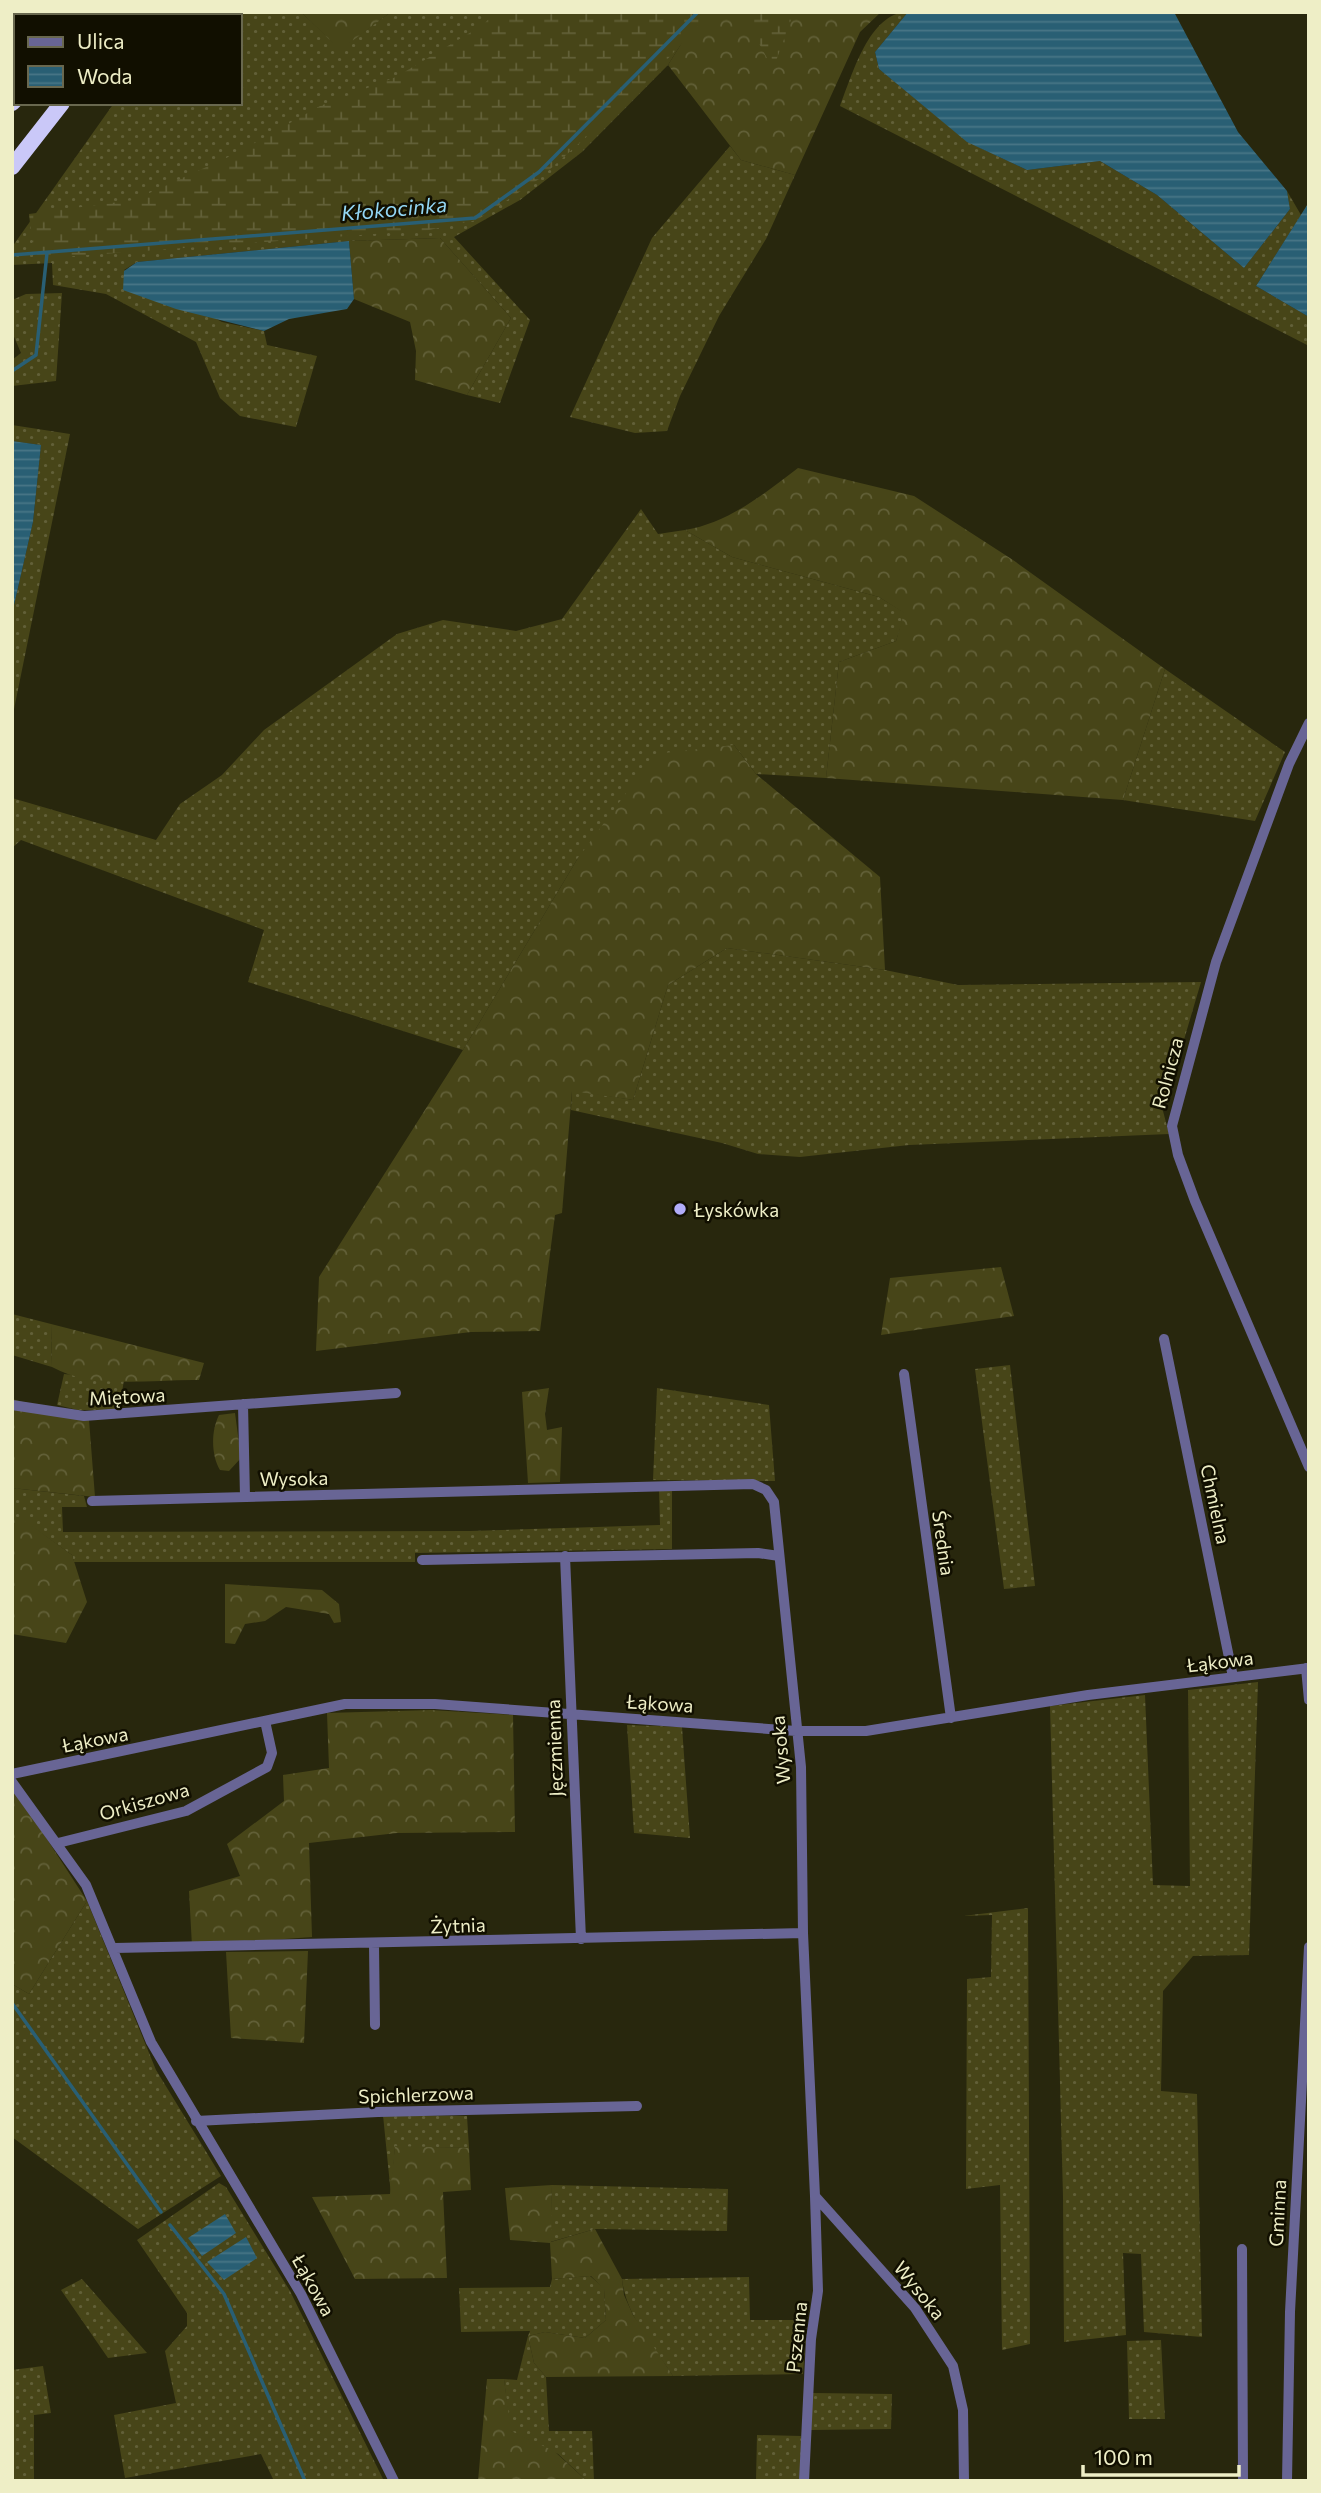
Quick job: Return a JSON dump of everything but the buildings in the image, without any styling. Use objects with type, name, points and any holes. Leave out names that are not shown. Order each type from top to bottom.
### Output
[{"type":"highway","points":[[12,167],[60,105]]},
{"type":"street","name":"Rolnicza","points":[[1309,723],[1289,764],[1216,962],[1172,1126],[1178,1155],[1195,1200],[1309,1467]]},
{"type":"street","name":"Chmielna","points":[[1164,1339],[1233,1677]]},
{"type":"street","name":"Średnia","points":[[904,1374],[951,1717]]},
{"type":"street","name":"Miętowa","points":[[12,1405],[84,1416],[396,1393]]},
{"type":"street","name":"Wysoka","points":[[243,1404],[245,1497]]},
{"type":"street","name":"Wysoka","points":[[92,1501],[753,1484],[766,1490],[774,1502],[801,1767],[803,1933],[815,2196],[915,2308],[953,2366],[962,2410],[964,2481]]},
{"type":"street","points":[[422,1559],[758,1553],[779,1556]]},
{"type":"street","name":"Jęczmienna","points":[[565,1556],[580,1939]]},
{"type":"street","name":"Łąkowa","points":[[12,1774],[345,1704],[388,1703],[796,1731],[866,1731],[1088,1695],[1308,1668]]},
{"type":"street","points":[[1308,1668],[1309,1700]]},
{"type":"street","name":"Orkiszowa","points":[[58,1843],[186,1811],[267,1766],[272,1754],[265,1721]]},
{"type":"street","name":"Łąkowa","points":[[12,1782],[86,1885],[115,1948],[152,2042],[196,2121],[301,2294],[394,2481]]},
{"type":"street","name":"Żytnia","points":[[115,1948],[374,1945],[803,1933]]},
{"type":"street","points":[[374,1945],[375,2025]]},
{"type":"street","name":"Gminna","points":[[1287,2481],[1290,2312],[1309,1947]]},
{"type":"street","name":"Spichlerzowa","points":[[196,2121],[378,2112],[637,2106]]},
{"type":"street","name":"Pszenna","points":[[804,2481],[811,2339],[818,2291],[815,2196]]},
{"type":"street","points":[[1242,2249],[1243,2481]]},
{"type":"green space","points":[[301,12],[340,49],[391,12],[701,12],[668,65],[582,152],[520,200],[454,237],[530,320],[500,403],[467,395],[511,318],[440,238],[349,241],[137,262],[124,270],[222,322],[264,331],[267,345],[317,356],[296,427],[240,416],[220,398],[196,342],[106,294],[53,285],[52,263],[12,265],[12,247],[113,105],[242,105],[242,14],[178,14]]},
{"type":"green space","points":[[301,12],[391,12],[340,50]]},
{"type":"green space","points":[[495,12],[711,12],[638,91],[539,179],[477,220],[429,230],[34,259],[29,214],[134,200],[237,153],[320,106],[396,77],[483,25]]},
{"type":"green space","points":[[701,12],[881,12],[860,32],[795,175],[741,160],[668,65]]},
{"type":"green space","points":[[742,12],[794,12],[773,69]]},
{"type":"green space","points":[[908,12],[875,52],[879,69],[968,142],[1027,170],[1100,161],[1157,195],[1244,268],[1290,209],[1287,191],[1301,215],[1256,286],[1309,317],[1309,346],[840,106],[857,63],[873,34],[883,22],[894,15]]},
{"type":"green space","points":[[730,146],[741,160],[795,175],[766,239],[719,316],[680,396],[667,431],[635,433],[570,417],[652,238]]},
{"type":"green space","points":[[440,238],[511,318],[467,395],[415,380],[416,351],[410,322],[354,299],[349,241]]},
{"type":"green space","points":[[62,293],[56,381],[12,386],[12,360],[21,353],[12,332],[12,300],[26,294]]},
{"type":"green space","points":[[12,425],[70,434],[12,719],[12,614],[33,522],[41,445],[12,441]]},
{"type":"green space","points":[[798,468],[914,496],[1013,560],[1165,669],[1123,800],[826,778],[839,662],[896,641],[904,613],[879,597],[732,557],[685,530],[731,514]]},
{"type":"green space","points":[[641,509],[658,534],[685,530],[732,557],[879,597],[905,613],[896,641],[839,662],[826,778],[756,774],[734,745],[578,858],[463,1050],[248,982],[264,930],[21,840],[12,848],[12,798],[156,840],[180,804],[222,775],[264,730],[397,634],[443,620],[516,631],[562,619]]},
{"type":"green space","points":[[1165,669],[1285,752],[1255,821],[1123,800]]},
{"type":"green space","points":[[734,745],[756,774],[880,877],[885,970],[727,948],[668,985],[633,1100],[572,1091],[562,1213],[555,1215],[540,1331],[471,1332],[316,1351],[319,1277],[463,1050],[578,858],[655,754]]},
{"type":"green space","points":[[727,948],[885,970],[958,985],[1201,982],[1163,1111],[1169,1134],[909,1145],[800,1157],[758,1154],[722,1143],[571,1110],[572,1090],[633,1100],[668,985]]},
{"type":"green space","points":[[1001,1267],[1014,1316],[881,1335],[890,1278]]},
{"type":"green space","points":[[12,1314],[51,1324],[52,1367],[12,1355]]},
{"type":"green space","points":[[51,1324],[204,1363],[199,1380],[124,1382],[86,1379],[68,1374],[52,1367]]},
{"type":"green space","points":[[1010,1365],[1035,1586],[1004,1589],[975,1369]]},
{"type":"green space","points":[[64,1374],[124,1380],[119,1410],[78,1410],[57,1405]]},
{"type":"green space","points":[[549,1388],[545,1414],[547,1430],[562,1427],[560,1482],[528,1483],[522,1392]]},
{"type":"green space","points":[[657,1388],[769,1405],[775,1481],[653,1480]]},
{"type":"green space","points":[[12,1399],[89,1420],[95,1497],[12,1488]]},
{"type":"green space","points":[[235,1413],[241,1458],[229,1471],[220,1470],[213,1443],[215,1428],[219,1415]]},
{"type":"green space","points":[[12,1488],[84,1496],[87,1507],[62,1507],[63,1532],[470,1531],[660,1525],[659,1490],[672,1490],[672,1549],[415,1553],[415,1562],[74,1562],[72,1555],[20,1518],[12,1518]]},
{"type":"green space","points":[[20,1517],[72,1555],[87,1602],[66,1643],[12,1634],[12,1518]]},
{"type":"green space","points":[[225,1584],[322,1590],[339,1604],[341,1622],[334,1623],[329,1614],[286,1607],[265,1621],[245,1624],[235,1644],[225,1643]]},
{"type":"green space","points":[[1258,1682],[1249,1955],[1193,1956],[1163,1991],[1161,2091],[1197,2094],[1202,2337],[1144,2332],[1141,2254],[1123,2253],[1126,2335],[1064,2342],[1063,2196],[1050,1706],[1145,1695],[1153,1885],[1190,1886],[1188,1690]]},
{"type":"green space","points":[[431,1710],[513,1715],[515,1832],[397,1833],[309,1843],[312,1937],[192,1946],[189,1891],[240,1876],[227,1844],[284,1801],[283,1775],[329,1768],[327,1713]]},
{"type":"green space","points":[[627,1725],[682,1727],[690,1838],[634,1833]]},
{"type":"green space","points":[[12,1785],[87,1901],[29,1994],[12,1984]]},
{"type":"green space","points":[[87,1901],[156,2070],[221,2176],[138,2229],[12,2137],[12,1984],[29,1994]]},
{"type":"green space","points":[[1028,1908],[1030,2344],[1002,2350],[1000,2185],[966,2189],[967,1979],[991,1977],[992,1915],[963,1916]]},
{"type":"green space","points":[[308,1951],[304,2043],[231,2038],[226,1952]]},
{"type":"green space","points":[[383,2115],[467,2116],[469,2148],[395,2147],[391,2195]]},
{"type":"green space","points":[[395,2146],[469,2148],[471,2190],[443,2192],[447,2278],[355,2279],[312,2197],[390,2194]]},
{"type":"green space","points":[[219,2183],[226,2187],[290,2291],[384,2481],[274,2481],[261,2454],[125,2478],[114,2415],[176,2403],[165,2351],[187,2326],[187,2313],[137,2240]]},
{"type":"green space","points":[[552,2185],[728,2189],[727,2231],[595,2229],[550,2242]]},
{"type":"green space","points":[[552,2185],[551,2242],[595,2229],[622,2279],[624,2295],[633,2315],[673,2376],[546,2377],[534,2363],[528,2336],[545,2332],[585,2338],[606,2320],[604,2289],[591,2276],[552,2279],[550,2243],[510,2240],[505,2188]]},
{"type":"green space","points":[[590,2276],[604,2288],[606,2320],[585,2338],[545,2332],[528,2336],[530,2331],[461,2332],[459,2288],[550,2287],[552,2279]]},
{"type":"green space","points":[[749,2277],[750,2320],[807,2320],[803,2374],[673,2376],[635,2318],[622,2279]]},
{"type":"green space","points":[[82,2279],[147,2353],[108,2358],[61,2290]]},
{"type":"green space","points":[[528,2336],[534,2363],[546,2377],[549,2431],[592,2431],[594,2481],[587,2481],[558,2454],[510,2431],[504,2379],[517,2380]]},
{"type":"green space","points":[[1161,2340],[1165,2419],[1129,2419],[1127,2341]]},
{"type":"green space","points":[[43,2366],[51,2413],[34,2415],[34,2481],[12,2481],[12,2370]]},
{"type":"green space","points":[[487,2379],[504,2379],[511,2431],[554,2451],[587,2481],[478,2481]]},
{"type":"green space","points":[[812,2393],[892,2394],[891,2429],[811,2430]]},
{"type":"green space","points":[[757,2435],[801,2436],[801,2481],[756,2481]]},
{"type":"water","points":[[908,12],[1174,12],[1238,132],[1287,191],[1290,209],[1244,268],[1157,195],[1100,161],[1027,170],[967,142],[879,69],[875,52]]},
{"type":"water","points":[[1309,202],[1309,317],[1256,286]]},
{"type":"water","points":[[349,241],[354,299],[347,309],[289,319],[264,331],[176,309],[123,290],[124,271],[137,262]]},
{"type":"water","points":[[12,441],[41,445],[33,522],[12,614]]},
{"type":"water","points":[[225,2214],[236,2233],[202,2256],[188,2238]]},
{"type":"water","points":[[246,2237],[257,2258],[224,2280],[207,2262]]},
{"type":"waterway","name":"Kłokocinka","points":[[12,255],[475,218],[539,172],[698,12]]},
{"type":"waterway","points":[[12,371],[36,355],[47,253]]},
{"type":"waterway","points":[[12,2003],[161,2212]]},
{"type":"waterway","points":[[170,2225],[224,2294],[305,2481]]},
{"type":"place","name":"Łyskówka","points":[[680,1209]]}]
